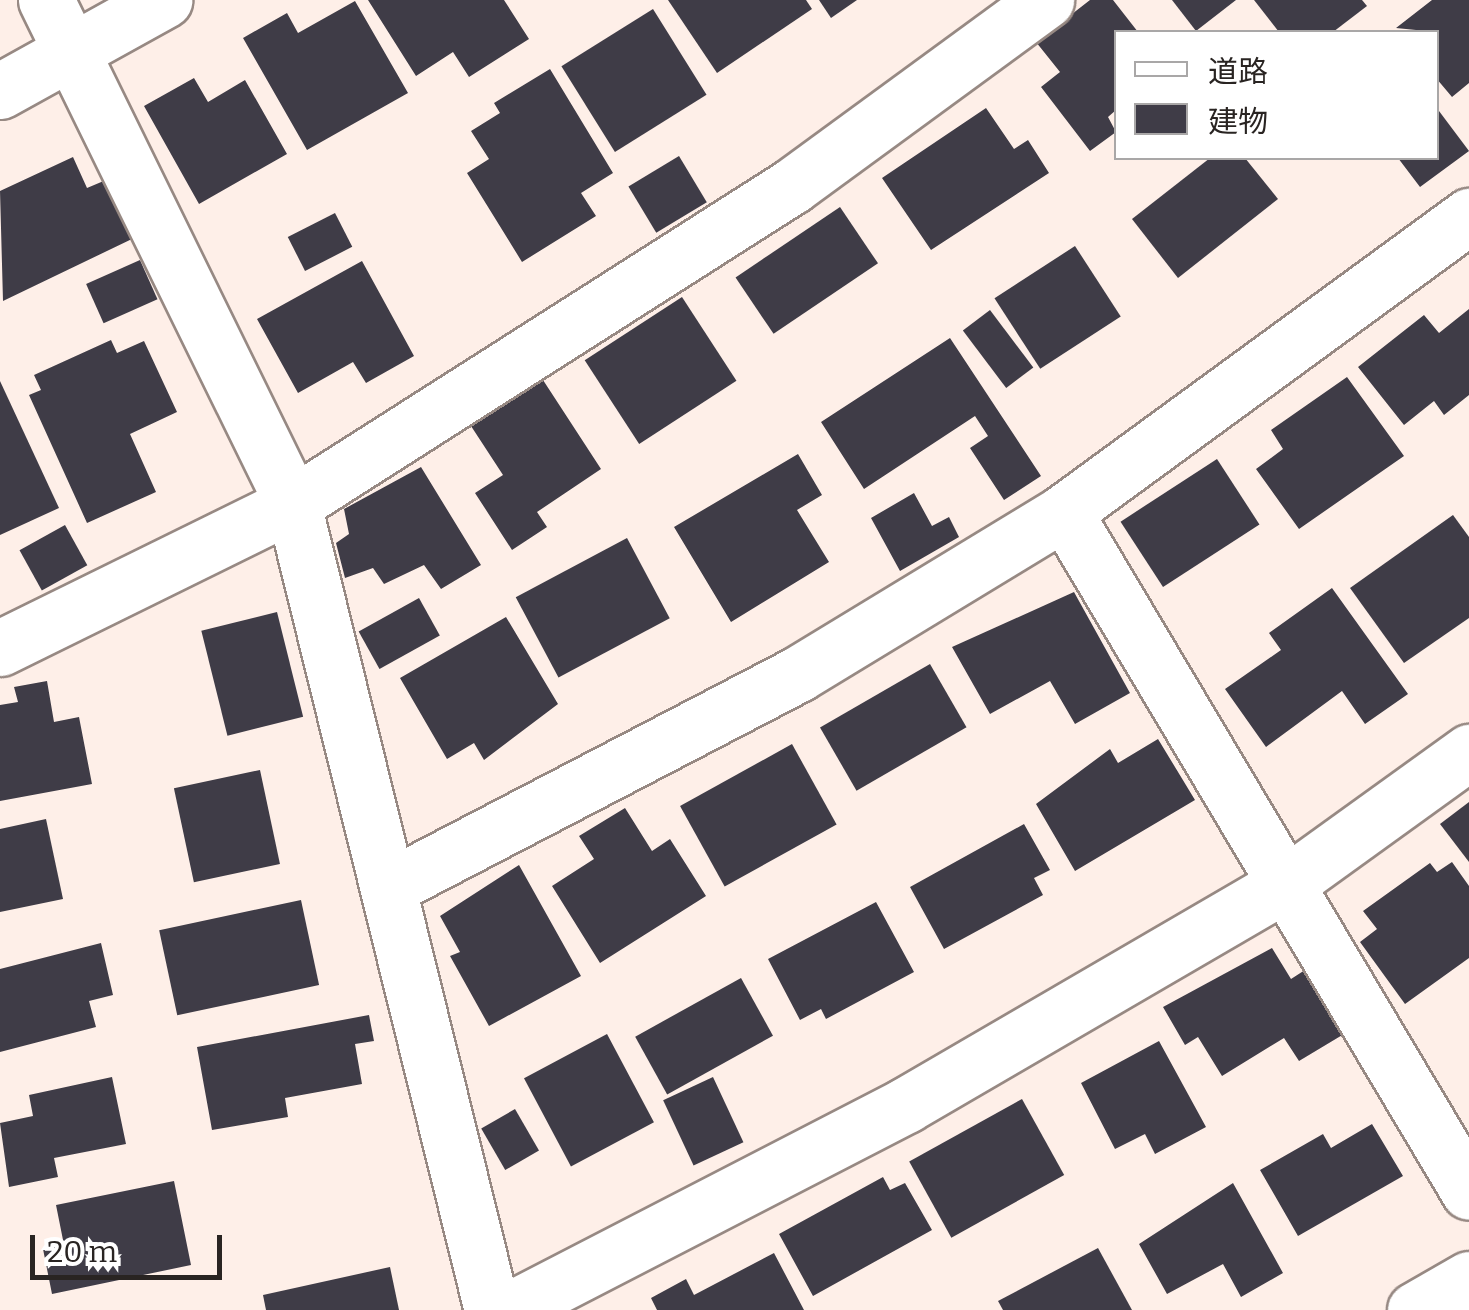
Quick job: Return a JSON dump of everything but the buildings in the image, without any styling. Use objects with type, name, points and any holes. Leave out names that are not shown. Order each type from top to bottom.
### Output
[{"type":"street","points":[[46,0],[293,504],[492,1310]]},
{"type":"street","points":[[0,90],[75,54],[164,0]]},
{"type":"street","points":[[0,648],[293,504],[792,186],[1046,0]]},
{"type":"street","points":[[389,887],[798,674],[1064,512],[1469,216]]},
{"type":"street","points":[[1064,512],[1469,1192]]},
{"type":"street","points":[[509,1310],[775,1179],[1286,884],[1469,752]]},
{"type":"street","points":[[1415,1310],[1469,1279]]}]
